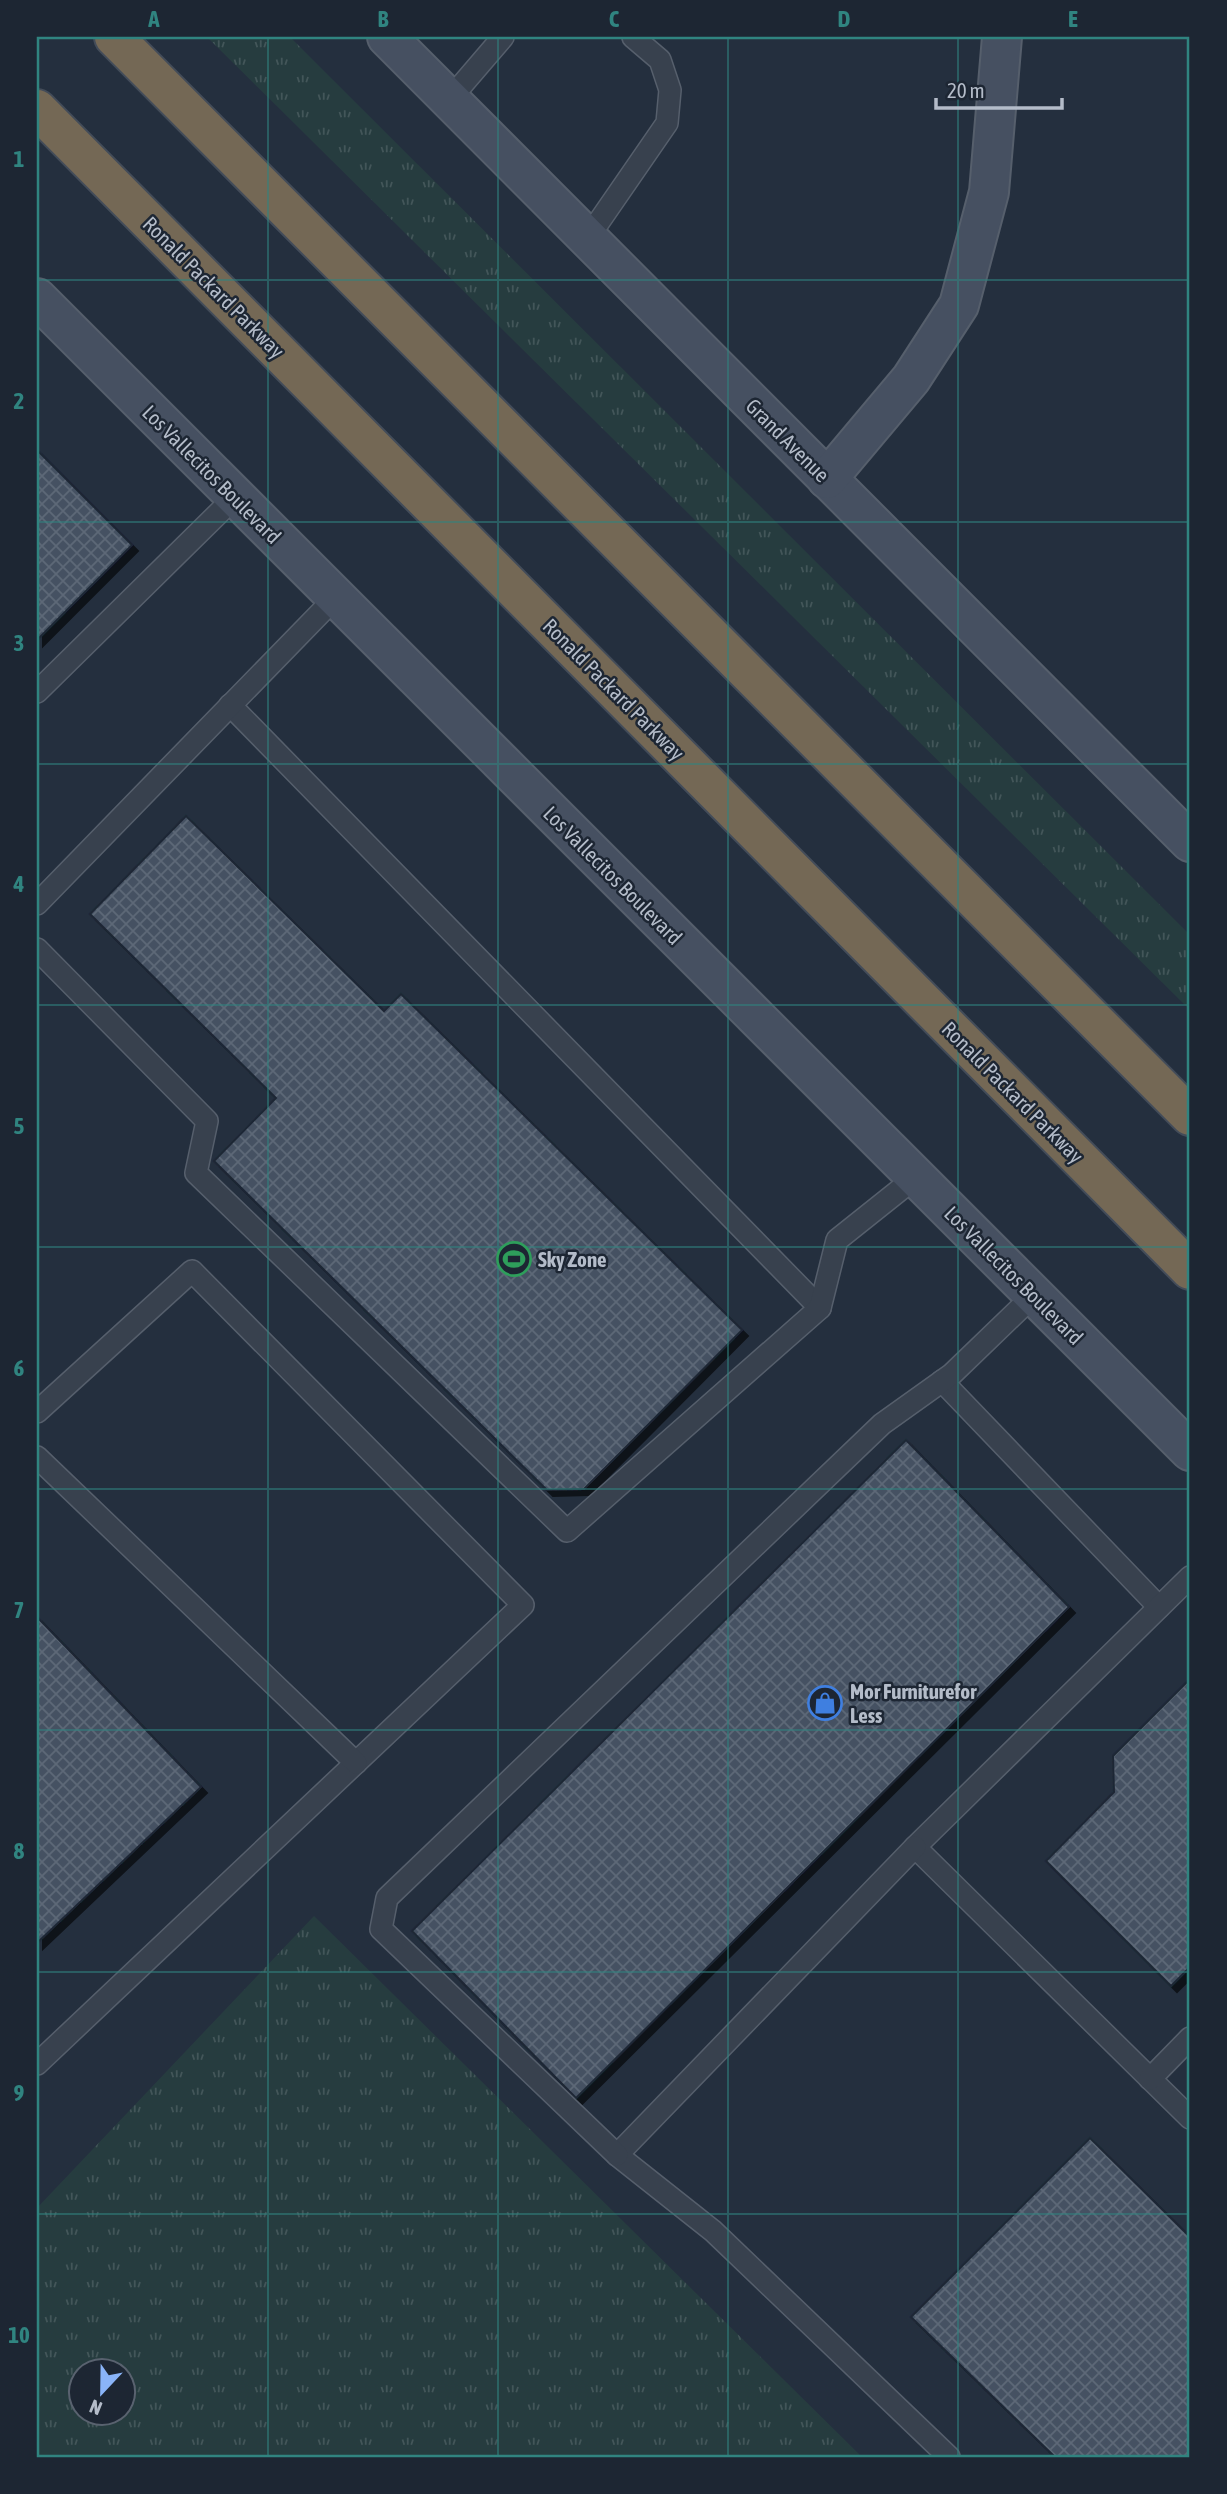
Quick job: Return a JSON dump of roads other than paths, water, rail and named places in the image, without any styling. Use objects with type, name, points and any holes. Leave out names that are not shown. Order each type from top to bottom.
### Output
[{"type":"highway","points":[[114,37],[1190,1116]]},
{"type":"highway","name":"Ronald Packard Parkway","points":[[37,109],[1190,1270]]},
{"type":"street","name":"Grand Avenue","points":[[387,37],[827,479],[1185,827]]},
{"type":"street","points":[[827,479],[911,379],[959,305],[989,192],[1002,37]]},
{"type":"street","name":"Los Vallecitos Boulevard","points":[[37,298],[1190,1451]]},
{"type":"lane","points":[[449,100],[503,37]]},
{"type":"lane","points":[[587,239],[667,123],[670,90],[660,60],[633,37]]},
{"type":"lane","points":[[37,692],[235,496]]},
{"type":"lane","points":[[37,904],[336,597]]},
{"type":"lane","points":[[230,705],[820,1307]]},
{"type":"lane","points":[[37,949],[207,1121],[196,1173],[567,1531],[820,1307],[837,1240],[916,1177]]},
{"type":"lane","points":[[37,1412],[192,1271],[523,1605],[37,2063]]},
{"type":"lane","points":[[949,2457],[713,2231],[617,2155],[381,1929],[387,1898],[882,1424],[942,1381],[1034,1295]]},
{"type":"lane","points":[[942,1381],[1159,1607]]},
{"type":"lane","points":[[37,1457],[356,1763]]},
{"type":"lane","points":[[617,2155],[915,1847],[1190,1577]]},
{"type":"lane","points":[[915,1847],[1190,2118]]},
{"type":"lane","points":[[1150,2079],[1190,2038]]},
{"type":"place","name":"Sky Zone","points":[[514,1259]]},
{"type":"place","name":"Mor Furniturefor Less","points":[[825,1703]]}]
